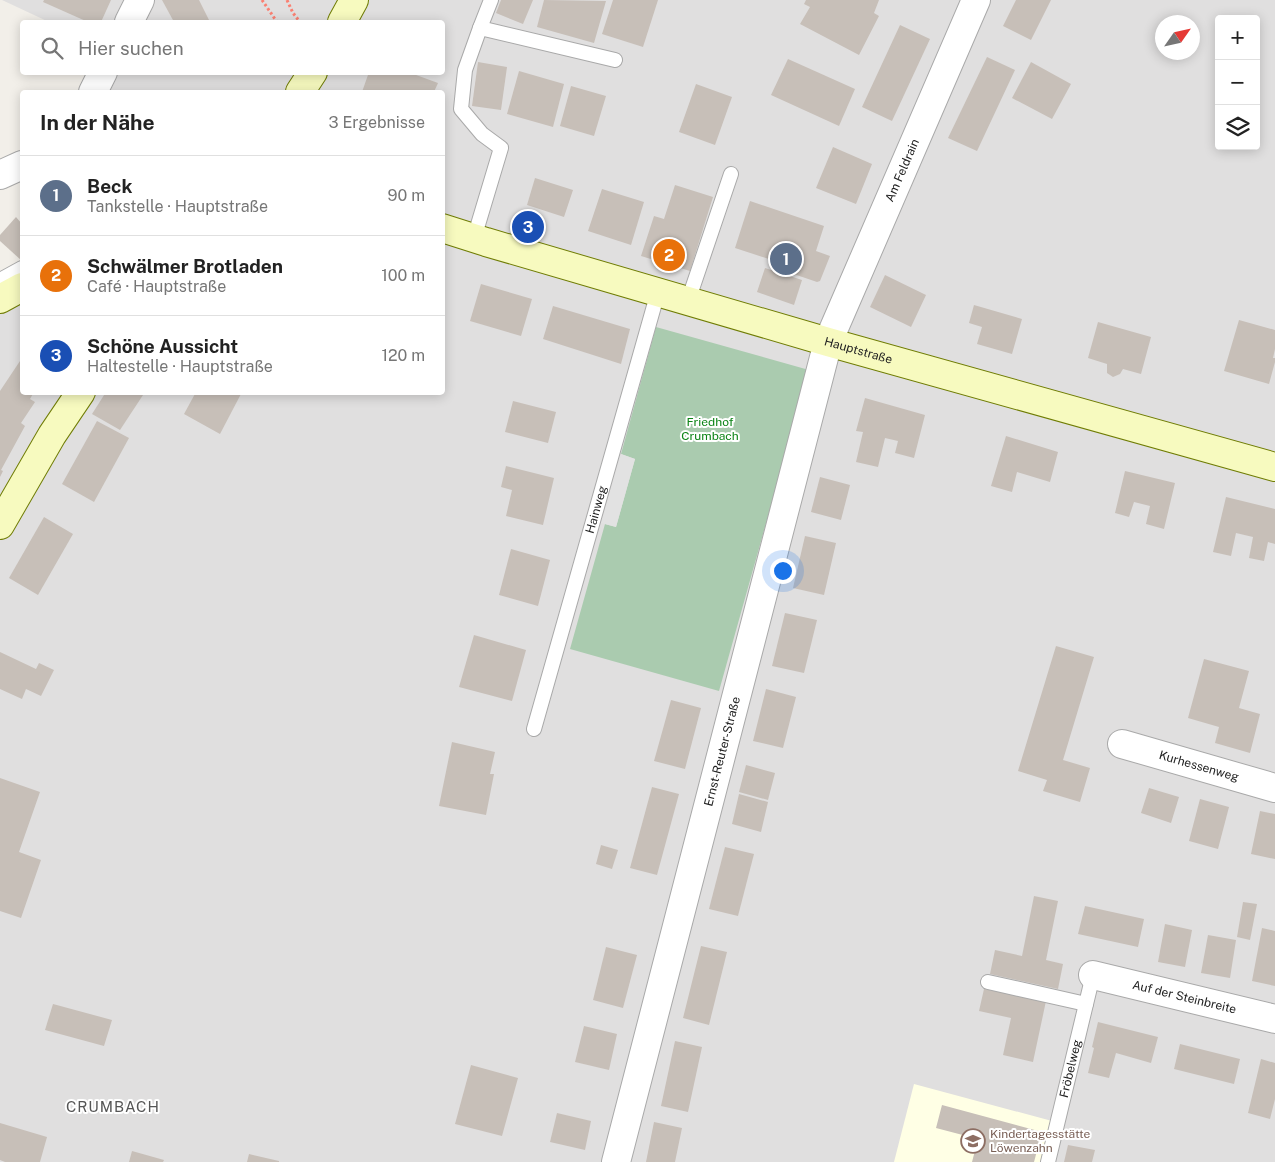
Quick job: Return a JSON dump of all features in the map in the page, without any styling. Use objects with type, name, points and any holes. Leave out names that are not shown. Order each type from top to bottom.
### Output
[{"type":"main road","points":[[343,20],[354,0]]},
{"type":"main road","points":[[301,90],[311,75]]},
{"type":"main road","name":"Hauptstraße","points":[[445,229],[828,342],[1275,467]]},
{"type":"main road","points":[[0,299],[20,288]]},
{"type":"main road","points":[[0,525],[52,435],[78,395]]},
{"type":"street","points":[[130,20],[140,0]]},
{"type":"street","name":"Am Feldrain","points":[[828,342],[976,0]]},
{"type":"street","points":[[94,90],[102,75]]},
{"type":"street","name":"Ernst-Reuter-Straße","points":[[616,1162],[828,342]]},
{"type":"street","name":"Kurhessenweg","points":[[1122,744],[1275,788]]},
{"type":"street","name":"Auf der Steinbreite","points":[[1093,975],[1275,1019]]},
{"type":"lane","points":[[474,238],[502,148],[482,134],[461,109],[465,70],[491,0]]},
{"type":"lane","points":[[480,28],[615,60]]},
{"type":"lane","points":[[688,300],[731,174]]},
{"type":"lane","points":[[0,280],[20,269]]},
{"type":"lane","name":"Hainweg","points":[[534,729],[658,292]]},
{"type":"lane","name":"Fröbelweg","points":[[1048,1162],[1093,975]]},
{"type":"lane","points":[[988,982],[1086,1004]]},
{"type":"path","points":[[262,0],[276,20]]},
{"type":"path","points":[[287,0],[298,20]]},
{"type":"shaded area","points":[[2,0],[1275,0],[1275,1162],[0,1162],[0,310],[20,300],[20,395],[445,395],[445,90],[105,90],[101,75],[445,75],[445,20],[45,20]]},
{"type":"shaded area","points":[[621,454],[635,459],[616,527],[601,523]]},
{"type":"shaded area","name":"Kindertagesstätte Löwenzahn","points":[[914,1084],[1052,1121],[1042,1162],[894,1162]]},
{"type":"green space","name":"Friedhof Crumbach","points":[[656,327],[809,370],[719,691],[570,649],[605,524],[616,527],[635,459],[621,454]]},
{"type":"building","points":[[44,0],[111,0],[102,20],[84,20],[43,2]]},
{"type":"building","points":[[162,0],[199,0],[209,20],[173,20]]},
{"type":"building","points":[[501,0],[533,0],[523,24],[496,13]]},
{"type":"building","points":[[544,0],[606,1],[594,43],[537,27]]},
{"type":"building","points":[[613,0],[658,0],[643,47],[602,34]]},
{"type":"building","points":[[806,0],[879,0],[874,13],[879,16],[859,55],[800,24],[810,7],[804,4]]},
{"type":"building","points":[[1016,0],[1051,0],[1031,40],[1003,26]]},
{"type":"building","points":[[900,25],[930,39],[892,121],[862,107]]},
{"type":"building","points":[[987,57],[1015,70],[977,151],[948,138]]},
{"type":"building","points":[[788,59],[855,89],[839,126],[771,95]]},
{"type":"building","points":[[478,62],[507,67],[501,110],[472,106]]},
{"type":"building","points":[[1031,62],[1071,84],[1052,119],[1012,98]]},
{"type":"building","points":[[519,71],[564,84],[553,127],[507,114]]},
{"type":"building","points":[[368,75],[416,75],[438,83],[435,90],[363,90]]},
{"type":"building","points":[[696,84],[732,97],[715,145],[679,132]]},
{"type":"building","points":[[571,86],[606,96],[594,136],[560,126]]},
{"type":"building","points":[[833,147],[872,164],[856,204],[816,188]]},
{"type":"building","points":[[535,178],[573,190],[564,217],[527,205]]},
{"type":"building","points":[[675,185],[713,197],[690,271],[641,256],[654,216],[664,219]]},
{"type":"building","points":[[602,189],[644,202],[631,245],[588,231]]},
{"type":"building","points":[[750,201],[824,226],[816,251],[830,256],[820,281],[817,282],[779,269],[781,263],[735,248]]},
{"type":"building","points":[[16,217],[20,222],[20,259],[0,241],[0,235]]},
{"type":"building","points":[[765,268],[802,280],[794,305],[757,292]]},
{"type":"building","points":[[885,275],[926,295],[911,327],[870,307]]},
{"type":"building","points":[[481,284],[532,299],[521,336],[470,321]]},
{"type":"building","points":[[974,305],[1022,319],[1012,354],[977,344],[982,327],[969,323]]},
{"type":"building","points":[[553,306],[630,329],[621,364],[543,339]]},
{"type":"building","points":[[1239,320],[1275,330],[1273,358],[1275,358],[1275,362],[1269,384],[1224,371]]},
{"type":"building","points":[[1098,322],[1151,337],[1141,374],[1123,369],[1120,374],[1113,377],[1107,373],[1107,364],[1088,358]]},
{"type":"building","points":[[20,361],[20,395],[32,395],[30,399],[35,402],[21,423],[25,426],[1,470],[3,471],[0,477],[0,391]]},
{"type":"building","points":[[104,395],[143,395],[120,430],[92,414]]},
{"type":"building","points":[[194,395],[240,395],[220,434],[184,414]]},
{"type":"building","points":[[865,398],[925,415],[914,458],[895,453],[898,441],[885,438],[878,467],[856,462],[863,432],[856,431]]},
{"type":"building","points":[[513,401],[556,412],[548,443],[505,432]]},
{"type":"building","points":[[97,421],[129,438],[94,502],[62,484]]},
{"type":"building","points":[[1006,436],[1058,452],[1050,482],[1017,472],[1012,492],[991,486]]},
{"type":"building","points":[[506,466],[554,478],[543,525],[506,516],[512,490],[501,487]]},
{"type":"building","points":[[1125,471],[1175,483],[1164,529],[1146,524],[1150,506],[1134,502],[1129,517],[1115,513]]},
{"type":"building","points":[[820,477],[850,485],[841,520],[811,512]]},
{"type":"building","points":[[1226,497],[1275,509],[1275,544],[1268,542],[1264,561],[1249,558],[1253,537],[1236,533],[1231,556],[1213,552]]},
{"type":"building","points":[[44,517],[73,534],[38,595],[9,578]]},
{"type":"building","points":[[805,536],[836,543],[824,595],[793,588]]},
{"type":"building","points":[[511,549],[550,560],[538,606],[499,595]]},
{"type":"building","points":[[785,613],[817,620],[804,673],[772,666]]},
{"type":"building","points":[[474,635],[526,650],[512,701],[459,687]]},
{"type":"building","points":[[1056,646],[1094,657],[1063,760],[1090,768],[1080,802],[1043,791],[1047,780],[1018,771]]},
{"type":"building","points":[[0,652],[36,669],[39,663],[54,670],[41,696],[26,689],[22,699],[0,689]]},
{"type":"building","points":[[1204,659],[1249,671],[1239,708],[1260,714],[1250,753],[1215,743],[1219,727],[1188,718]]},
{"type":"building","points":[[766,689],[796,697],[783,748],[753,741]]},
{"type":"building","points":[[671,700],[701,708],[685,769],[654,761]]},
{"type":"building","points":[[452,742],[495,752],[490,774],[494,774],[486,815],[439,806]]},
{"type":"building","points":[[746,765],[775,773],[768,800],[739,792]]},
{"type":"building","points":[[0,778],[40,792],[19,852],[41,860],[21,918],[0,911]]},
{"type":"building","points":[[652,787],[679,794],[657,875],[630,868]]},
{"type":"building","points":[[1149,788],[1179,797],[1171,823],[1141,813]]},
{"type":"building","points":[[739,794],[768,802],[761,832],[732,824]]},
{"type":"building","points":[[1200,799],[1229,807],[1218,849],[1189,841]]},
{"type":"building","points":[[1260,811],[1275,814],[1275,859],[1251,854]]},
{"type":"building","points":[[601,845],[618,850],[612,869],[596,864]]},
{"type":"building","points":[[725,847],[754,854],[738,916],[709,909]]},
{"type":"building","points":[[1034,896],[1058,901],[1046,960],[1063,964],[1058,989],[990,974],[995,950],[1022,956]]},
{"type":"building","points":[[1243,902],[1257,904],[1250,940],[1237,937]]},
{"type":"building","points":[[1085,906],[1144,919],[1138,947],[1078,934]]},
{"type":"building","points":[[1165,924],[1192,930],[1185,967],[1158,962]]},
{"type":"building","points":[[1262,928],[1275,931],[1275,986],[1252,981]]},
{"type":"building","points":[[1208,935],[1236,940],[1230,978],[1201,973]]},
{"type":"building","points":[[701,946],[727,952],[709,1025],[683,1018]]},
{"type":"building","points":[[606,947],[637,955],[623,1008],[593,1000]]},
{"type":"building","points":[[984,989],[1046,1001],[1033,1062],[1003,1055],[1011,1018],[979,1011]]},
{"type":"building","points":[[53,1004],[112,1020],[104,1046],[45,1030]]},
{"type":"building","points":[[1098,1022],[1158,1037],[1151,1063],[1116,1053],[1109,1078],[1088,1073]]},
{"type":"building","points":[[584,1026],[617,1034],[609,1070],[575,1062]]},
{"type":"building","points":[[675,1041],[702,1047],[688,1112],[661,1106]]},
{"type":"building","points":[[1180,1044],[1240,1059],[1234,1084],[1174,1069]]},
{"type":"building","points":[[1261,1059],[1275,1063],[1275,1099],[1270,1119],[1248,1113]]},
{"type":"building","points":[[471,1065],[518,1078],[502,1136],[455,1124]]},
{"type":"building","points":[[942,1105],[1042,1132],[1034,1162],[972,1162],[978,1139],[936,1128]]},
{"type":"building","points":[[557,1113],[591,1121],[585,1150],[550,1142]]},
{"type":"building","points":[[654,1122],[682,1128],[675,1162],[646,1162]]},
{"type":"building","points":[[0,1123],[47,1137],[40,1162],[5,1162],[0,1160]]},
{"type":"building","points":[[1068,1145],[1095,1150],[1092,1162],[1064,1162]]},
{"type":"building","points":[[132,1151],[164,1160],[163,1162],[129,1162]]},
{"type":"building","points":[[249,1154],[279,1161],[279,1162],[247,1162]]},
{"type":"place","name":"Schöne Aussicht","points":[[528,227]]},
{"type":"place","name":"Schwälmer Brotladen","points":[[669,255]]},
{"type":"place","name":"Beck","points":[[786,259]]},
{"type":"place","name":"Kindertagesstätte Löwenzahn","points":[[973,1141]]},
{"type":"district","name":"CRUMBACH","points":[[113,1106]]}]
